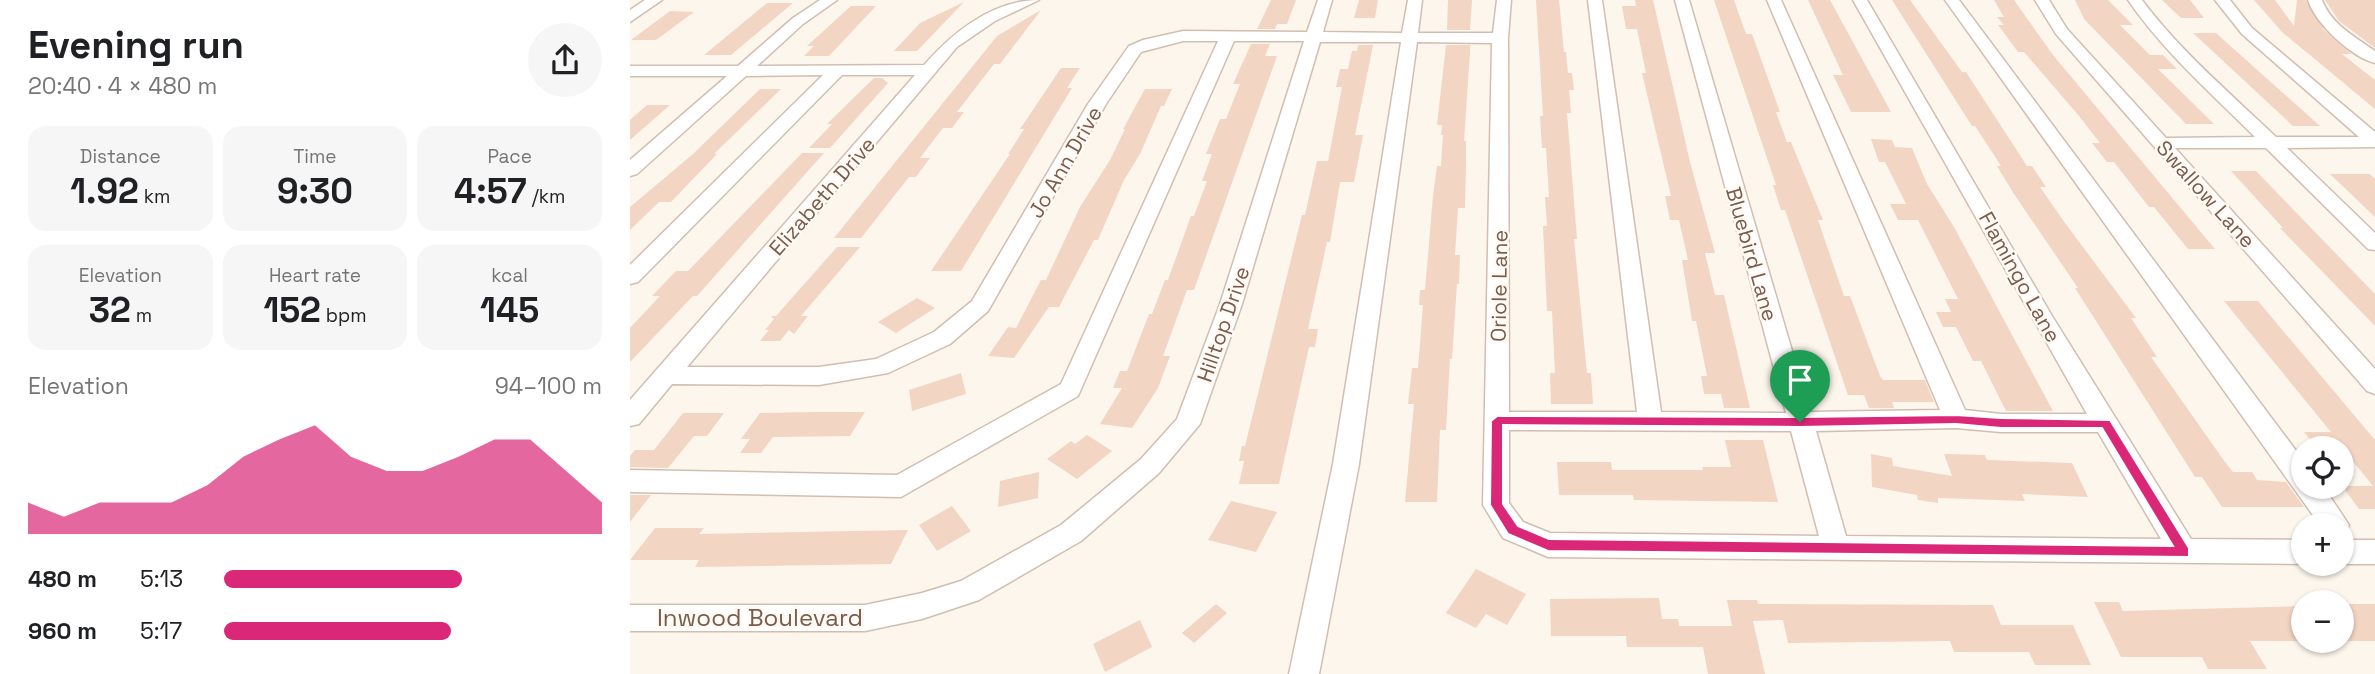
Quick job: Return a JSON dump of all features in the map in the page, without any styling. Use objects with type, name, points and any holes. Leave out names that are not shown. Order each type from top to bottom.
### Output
[{"type":"street","points":[[630,17],[654,0]]},
{"type":"street","points":[[630,170],[798,21],[830,0]]},
{"type":"street","name":"Elizabeth Drive","points":[[630,417],[951,44],[974,26],[1007,8],[1032,0]]},
{"type":"street","name":"Hilltop Drive","points":[[1006,570],[1071,533],[1150,466],[1188,424],[1231,304],[1325,0]]},
{"type":"street","points":[[1304,674],[1346,464],[1415,0]]},
{"type":"street","name":"Oriole Lane","points":[[1504,0],[1500,38],[1496,505],[1513,530],[1548,545],[1836,548]]},
{"type":"street","points":[[1595,0],[1640,327],[1650,421]]},
{"type":"street","name":"Bluebird Lane","points":[[1682,0],[1836,548]]},
{"type":"street","points":[[1774,0],[1956,419]]},
{"type":"street","name":"Flamingo Lane","points":[[1860,0],[2042,318],[2184,552]]},
{"type":"street","points":[[1952,0],[2291,464]]},
{"type":"street","name":"Swallow Lane","points":[[2042,0],[2061,31],[2375,385]]},
{"type":"street","points":[[2136,0],[2153,25],[2183,57],[2375,244]]},
{"type":"street","points":[[2222,0],[2247,31],[2375,141]]},
{"type":"street","points":[[2315,0],[2316,9],[2334,27],[2375,58]]},
{"type":"street","points":[[630,481],[901,486],[1070,390],[1228,36]]},
{"type":"street","name":"Jo Ann Drive","points":[[666,375],[819,376],[880,367],[942,338],[980,306],[1097,104],[1135,50],[1167,37],[1500,38]]},
{"type":"street","points":[[630,71],[930,70]]},
{"type":"street","points":[[630,88],[652,71]]},
{"type":"street","points":[[630,277],[838,71]]},
{"type":"street","points":[[2161,143],[2375,141]]},
{"type":"street","points":[[1497,421],[1800,422],[1956,419],[2001,423],[2106,423]]},
{"type":"street","points":[[1836,548],[2291,552]]},
{"type":"street","name":"Inwood Boulevard","points":[[630,618],[865,618],[922,606],[969,591],[1006,570]]},
{"type":"building","points":[[1271,0],[1296,0],[1287,24],[1277,24],[1275,29],[1257,29]]},
{"type":"building","points":[[1359,0],[1378,0],[1375,18],[1354,18]]},
{"type":"building","points":[[1448,0],[1472,0],[1470,30],[1447,30]]},
{"type":"building","points":[[1536,0],[1559,0],[1564,52],[1568,73],[1572,73],[1574,90],[1569,90],[1571,113],[1567,113],[1577,239],[1574,239],[1587,373],[1591,373],[1593,404],[1551,404],[1550,373],[1555,373],[1552,311],[1547,311],[1543,226],[1547,226],[1545,197],[1549,197],[1546,148],[1542,148],[1540,116],[1543,116]]},
{"type":"building","points":[[1635,0],[1653,0],[1690,162],[1715,253],[1705,253],[1715,295],[1724,295],[1750,408],[1724,408],[1721,394],[1704,394],[1701,376],[1707,376],[1696,321],[1692,321],[1682,260],[1688,260],[1679,220],[1670,220],[1665,196],[1671,196],[1642,73],[1646,73],[1637,29],[1626,29],[1622,6],[1636,6]]},
{"type":"building","points":[[1714,0],[1734,0],[1746,34],[1752,34],[1780,112],[1776,112],[1787,142],[1791,142],[1823,220],[1818,220],[1844,296],[1850,296],[1880,376],[1883,380],[1925,380],[1934,402],[1892,402],[1894,408],[1869,408],[1864,395],[1848,395],[1785,210],[1781,210],[1773,185],[1776,185]]},
{"type":"building","points":[[1808,0],[1830,0],[1891,112],[1851,112],[1833,75],[1843,75]]},
{"type":"building","points":[[1892,0],[1910,0],[1962,72],[1966,72],[2027,166],[2032,166],[2046,187],[2040,187],[2136,318],[2131,318],[2157,357],[2151,357],[2233,472],[2252,472],[2257,480],[2286,482],[2291,489],[2291,499],[2298,499],[2304,507],[2222,507],[2202,477],[2195,477],[2075,288],[2078,288],[1997,166],[2001,166],[1975,126],[1972,126]]},
{"type":"building","points":[[1994,0],[2014,0],[2053,55],[2215,249],[2188,249],[2154,207],[2149,207],[2114,162],[2107,162],[2092,143],[2100,143],[2079,116],[2024,52],[2018,52],[1998,25],[2004,25],[1997,17],[2004,17]]},
{"type":"building","points":[[2075,0],[2108,0],[2133,25],[2120,25],[2150,55],[2163,55],[2177,69],[2158,69],[2214,124],[2186,124],[2084,19]]},
{"type":"building","points":[[2162,0],[2190,0],[2204,18],[2181,18]]},
{"type":"building","points":[[2254,0],[2275,0],[2294,26],[2297,0],[2306,0],[2324,30],[2351,54],[2342,54],[2375,80],[2375,109],[2282,32]]},
{"type":"building","points":[[2325,0],[2375,0],[2375,48],[2339,21]]},
{"type":"building","points":[[964,2],[917,51],[894,51],[920,23]]},
{"type":"building","points":[[767,3],[793,3],[731,55],[704,55]]},
{"type":"building","points":[[851,6],[876,6],[829,56],[804,56],[814,46],[807,46]]},
{"type":"building","points":[[1041,10],[1000,64],[994,64],[957,112],[964,112],[952,128],[943,128],[920,158],[930,158],[916,177],[909,177],[861,238],[834,238],[997,36]]},
{"type":"building","points":[[670,11],[694,12],[656,40],[631,40]]},
{"type":"building","points":[[2193,33],[2216,33],[2320,126],[2293,126]]},
{"type":"building","points":[[1251,44],[1270,44],[1265,56],[1277,56],[1194,290],[1187,290],[1163,356],[1170,356],[1158,388],[1132,428],[1100,424],[1122,388],[1113,388],[1120,371],[1127,371],[1149,314],[1152,314],[1165,280],[1168,280],[1191,216],[1194,216],[1207,181],[1202,181],[1212,154],[1206,154],[1220,119],[1226,119],[1240,84],[1233,84]]},
{"type":"building","points":[[1358,45],[1373,45],[1355,135],[1363,135],[1354,182],[1340,182],[1330,242],[1327,242],[1308,329],[1318,329],[1315,347],[1309,347],[1279,484],[1239,484],[1244,461],[1239,461],[1242,446],[1245,446],[1302,215],[1305,215],[1317,161],[1328,161],[1342,87],[1336,87],[1340,69],[1348,69],[1352,51],[1357,51]]},
{"type":"building","points":[[1446,45],[1470,45],[1470,52],[1464,141],[1465,208],[1458,208],[1455,255],[1460,255],[1459,284],[1450,359],[1446,430],[1440,430],[1437,502],[1405,502],[1414,404],[1408,404],[1412,368],[1418,368],[1423,305],[1419,305],[1420,290],[1425,290],[1433,196],[1437,166],[1441,166],[1443,135],[1442,125],[1437,125]]},
{"type":"building","points":[[1061,68],[1080,68],[1067,88],[1072,88],[961,271],[931,271],[1010,154],[1024,129],[1020,129]]},
{"type":"building","points":[[874,78],[882,78],[888,83],[830,148],[809,148],[832,124],[827,124]]},
{"type":"building","points":[[760,89],[781,89],[714,154],[717,154],[671,202],[659,202],[630,230],[630,207],[693,154]]},
{"type":"building","points":[[1145,89],[1172,89],[1124,180],[1098,240],[1094,240],[1059,307],[1049,307],[1014,358],[988,356],[1008,327],[1016,328],[1041,280],[1046,280],[1080,207],[1110,160]]},
{"type":"building","points":[[647,105],[670,105],[630,140],[630,120]]},
{"type":"building","points":[[1871,139],[1892,140],[1895,147],[1912,148],[1927,184],[1954,227],[2053,411],[2006,411],[1981,361],[1973,361],[1956,327],[1943,327],[1936,312],[1951,312],[1945,299],[1958,299],[1918,220],[1898,220],[1890,204],[1906,204],[1885,162],[1879,162]]},
{"type":"building","points":[[802,153],[824,153],[697,296],[693,296],[630,362],[630,328],[660,296],[652,296],[676,271],[688,271]]},
{"type":"building","points":[[2231,171],[2256,171],[2375,294],[2375,326],[2280,228],[2283,228]]},
{"type":"building","points":[[2330,174],[2370,174],[2375,179],[2375,217]]},
{"type":"building","points":[[837,247],[860,247],[801,316],[808,316],[794,334],[789,330],[780,341],[760,341],[774,319],[771,316],[776,316]]},
{"type":"building","points":[[917,298],[935,308],[896,333],[878,322]]},
{"type":"building","points":[[2224,301],[2258,301],[2375,440],[2375,509],[2359,509],[2352,499],[2354,499],[2354,486],[2373,486],[2354,463],[2354,436],[2307,436],[2304,432],[2331,432]]},
{"type":"building","points":[[961,373],[966,394],[912,411],[909,390]]},
{"type":"building","points":[[865,412],[850,436],[773,437],[761,453],[740,453],[750,439],[741,439],[760,413]]},
{"type":"building","points":[[683,413],[724,413],[707,436],[694,436],[668,468],[630,467],[630,456],[635,450],[654,450]]},
{"type":"building","points":[[1087,435],[1112,451],[1077,479],[1047,459],[1071,441],[1075,444]]},
{"type":"building","points":[[1725,440],[1763,440],[1778,502],[1634,500],[1633,495],[1559,495],[1557,462],[1611,462],[1612,470],[1703,470],[1702,467],[1731,467]]},
{"type":"building","points":[[1871,454],[1892,458],[1893,466],[1952,476],[1944,454],[1985,455],[1987,460],[2072,463],[2088,497],[2022,494],[2025,501],[1938,498],[1938,503],[1918,500],[1917,495],[1872,487]]},
{"type":"building","points":[[1039,472],[1038,498],[998,507],[1000,481]]},
{"type":"building","points":[[630,495],[651,495],[630,522]]},
{"type":"building","points":[[1231,501],[1277,512],[1256,552],[1208,540]]},
{"type":"building","points":[[952,506],[971,531],[937,551],[919,525]]},
{"type":"building","points":[[655,528],[704,528],[699,534],[908,530],[891,564],[695,567],[699,560],[630,560]]},
{"type":"building","points":[[1476,569],[1526,594],[1507,625],[1486,614],[1476,628],[1446,613]]},
{"type":"building","points":[[1659,598],[1662,619],[1678,619],[1679,626],[1732,626],[1727,600],[1757,600],[1758,604],[1993,605],[2001,625],[2073,625],[2091,665],[2035,665],[2029,652],[1954,652],[1950,641],[1788,643],[1783,620],[1753,621],[1765,674],[1708,674],[1703,647],[1627,647],[1626,636],[1551,636],[1550,599]]},
{"type":"building","points":[[2094,602],[2119,602],[2123,611],[2291,606],[2291,641],[2250,641],[2267,669],[2208,669],[2202,657],[2121,657]]},
{"type":"building","points":[[1216,604],[1227,613],[1194,643],[1182,633]]},
{"type":"building","points":[[2354,604],[2375,604],[2375,641],[2354,641]]},
{"type":"building","points":[[1140,620],[1152,647],[1105,672],[1093,644]]},
{"type":"route","points":[[1956,419],[2001,423],[2106,423],[2184,552],[1548,545],[1513,530],[1496,505],[1497,421],[1800,422],[1956,419]]}]
